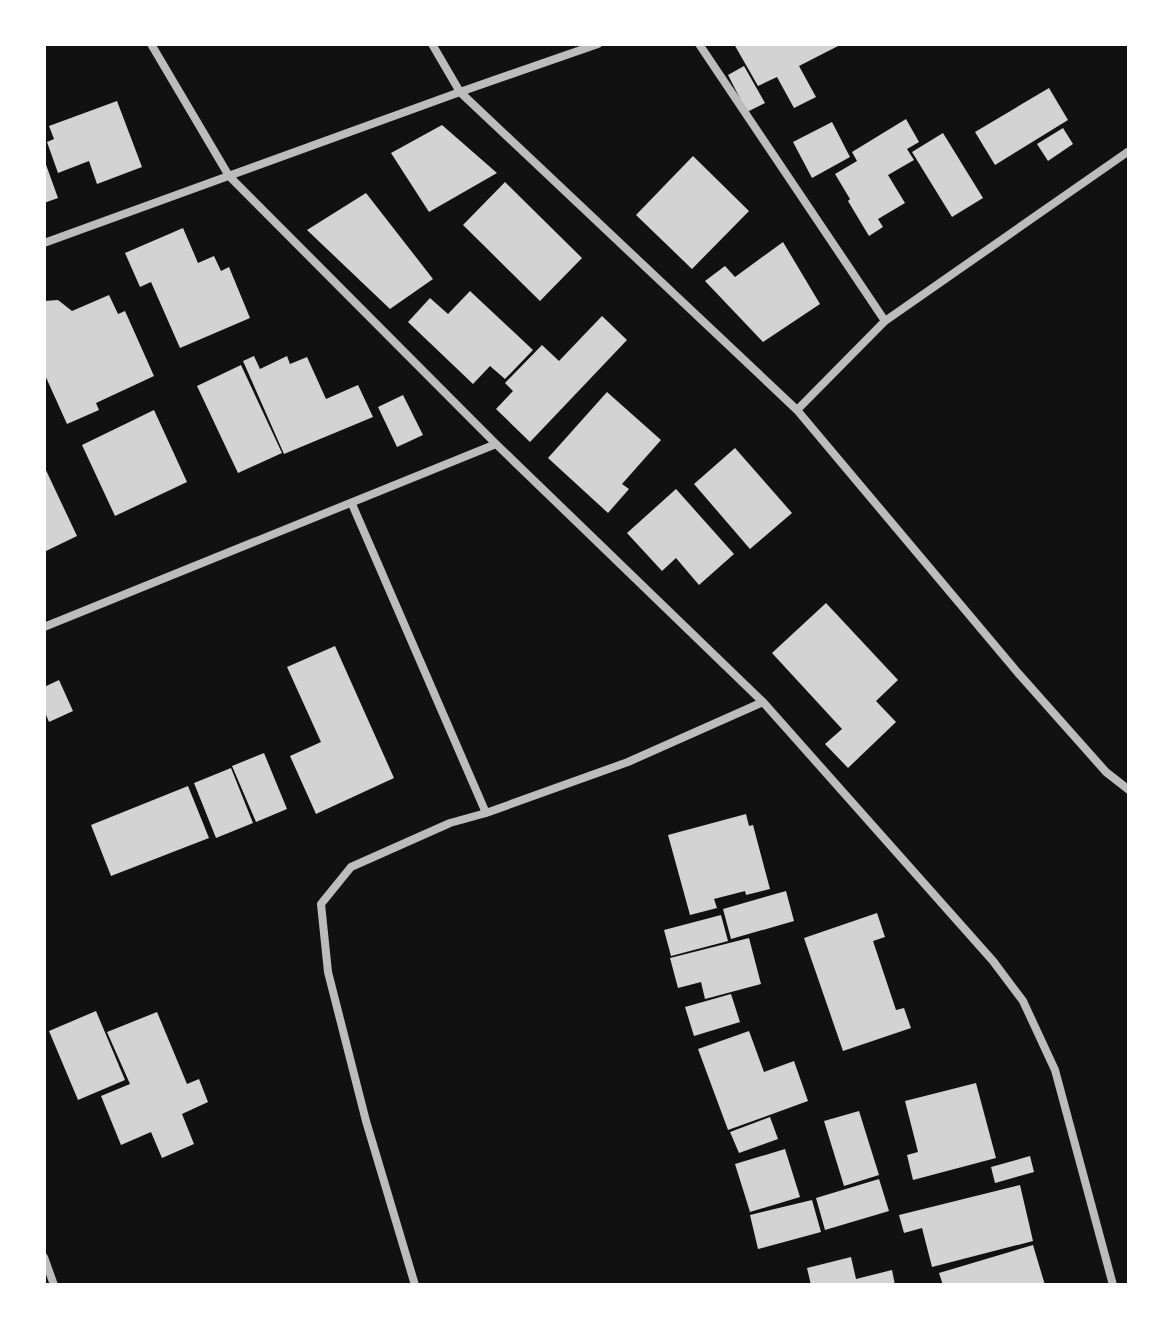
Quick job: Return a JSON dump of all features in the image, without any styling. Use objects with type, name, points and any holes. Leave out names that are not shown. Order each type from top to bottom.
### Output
[{"type":"street","points":[[151,44],[229,176],[496,444],[763,702],[993,961],[1023,1001],[1055,1070],[1113,1285]]},
{"type":"street","points":[[432,44],[460,92],[797,410],[1018,673],[1106,772],[1129,790]]},
{"type":"street","points":[[44,243],[598,44]]},
{"type":"street","points":[[699,44],[885,321]]},
{"type":"street","points":[[797,410],[885,321],[1129,151]]},
{"type":"street","points":[[44,627],[496,444]]},
{"type":"street","points":[[352,504],[486,813]]},
{"type":"street","points":[[415,1285],[366,1121],[328,972],[321,904],[351,867],[450,823],[628,762],[763,702]]},
{"type":"street","points":[[44,1257],[54,1285]]},
{"type":"building","points":[[734,44],[842,44],[799,66],[816,97],[794,108],[777,77],[758,86]]},
{"type":"building","points":[[744,66],[765,103],[747,112],[728,75]]},
{"type":"building","points":[[1049,88],[1068,120],[995,165],[975,132]]},
{"type":"building","points":[[117,101],[142,167],[97,184],[89,161],[58,173],[47,142],[54,139],[49,126]]},
{"type":"building","points":[[906,119],[919,142],[907,149],[914,160],[888,175],[905,203],[878,219],[883,227],[869,236],[835,174],[857,161],[852,152]]},
{"type":"building","points":[[832,122],[850,157],[812,178],[793,142]]},
{"type":"building","points":[[442,125],[497,173],[429,212],[391,153]]},
{"type":"building","points":[[1063,128],[1073,144],[1048,161],[1037,144]]},
{"type":"building","points":[[943,133],[983,198],[952,217],[912,152]]},
{"type":"building","points":[[693,156],[749,211],[692,269],[636,215]]},
{"type":"building","points":[[44,159],[58,198],[44,203]]},
{"type":"building","points":[[505,182],[582,258],[540,301],[463,225]]},
{"type":"building","points":[[366,193],[433,279],[390,309],[307,230]]},
{"type":"building","points":[[183,228],[198,263],[214,256],[221,271],[229,267],[250,318],[180,348],[151,282],[140,287],[125,253]]},
{"type":"building","points":[[783,242],[820,304],[763,342],[705,281],[725,266],[735,277]]},
{"type":"building","points":[[470,291],[533,350],[505,379],[490,366],[473,384],[408,322],[430,298],[448,314]]},
{"type":"building","points":[[109,295],[118,314],[125,311],[154,376],[96,403],[99,410],[67,424],[44,373],[44,301],[58,300],[72,311]]},
{"type":"building","points":[[602,316],[627,340],[530,442],[496,409],[513,391],[505,383],[542,345],[559,361]]},
{"type":"building","points":[[254,356],[260,369],[287,356],[290,364],[307,357],[326,399],[358,385],[373,417],[284,454],[243,361]]},
{"type":"building","points":[[241,365],[282,453],[238,473],[197,386]]},
{"type":"building","points":[[607,392],[661,440],[622,484],[629,489],[608,513],[548,458]]},
{"type":"building","points":[[403,395],[423,435],[397,447],[378,407]]},
{"type":"building","points":[[154,410],[187,482],[115,516],[82,445]]},
{"type":"building","points":[[735,448],[792,513],[750,549],[694,484]]},
{"type":"building","points":[[44,466],[77,536],[44,552]]},
{"type":"building","points":[[676,489],[734,554],[699,585],[676,558],[662,571],[627,533]]},
{"type":"building","points":[[826,603],[898,680],[876,701],[896,722],[848,768],[825,744],[842,729],[772,653]]},
{"type":"building","points":[[335,646],[394,778],[316,814],[290,756],[321,742],[287,667]]},
{"type":"building","points":[[59,680],[73,711],[49,722],[44,710],[44,687]]},
{"type":"building","points":[[264,753],[287,809],[256,822],[232,766]]},
{"type":"building","points":[[231,768],[253,823],[216,838],[194,783]]},
{"type":"building","points":[[188,786],[209,838],[111,876],[91,825]]},
{"type":"building","points":[[746,814],[749,826],[753,825],[770,889],[746,895],[745,891],[714,899],[717,908],[690,915],[668,835]]},
{"type":"building","points":[[786,891],[794,921],[731,939],[723,909]]},
{"type":"building","points":[[877,913],[885,937],[873,941],[896,1010],[904,1008],[911,1028],[843,1051],[804,938]]},
{"type":"building","points":[[721,915],[728,941],[671,956],[664,930]]},
{"type":"building","points":[[749,938],[761,984],[705,999],[701,982],[678,988],[670,958]]},
{"type":"building","points":[[731,994],[740,1022],[694,1036],[685,1007]]},
{"type":"building","points":[[96,1011],[125,1080],[78,1100],[49,1031]]},
{"type":"building","points":[[157,1012],[187,1084],[199,1079],[208,1102],[182,1114],[194,1144],[162,1158],[151,1132],[121,1145],[101,1096],[130,1084],[107,1032]]},
{"type":"building","points":[[749,1031],[764,1072],[794,1061],[808,1101],[728,1130],[698,1049]]},
{"type":"building","points":[[976,1083],[996,1158],[913,1180],[907,1155],[918,1152],[905,1101]]},
{"type":"building","points":[[859,1111],[879,1175],[844,1186],[824,1121]]},
{"type":"building","points":[[770,1117],[778,1139],[739,1153],[730,1132]]},
{"type":"building","points":[[785,1149],[800,1197],[750,1212],[735,1164]]},
{"type":"building","points":[[1030,1156],[1034,1172],[995,1183],[991,1167]]},
{"type":"building","points":[[879,1179],[889,1211],[825,1230],[816,1198]]},
{"type":"building","points":[[1020,1185],[1033,1241],[932,1267],[922,1228],[904,1233],[899,1215]]},
{"type":"building","points":[[812,1200],[821,1232],[758,1249],[750,1215]]},
{"type":"building","points":[[1033,1245],[1045,1285],[943,1285],[939,1273]]},
{"type":"building","points":[[851,1257],[856,1279],[892,1270],[895,1285],[811,1285],[807,1268]]}]
